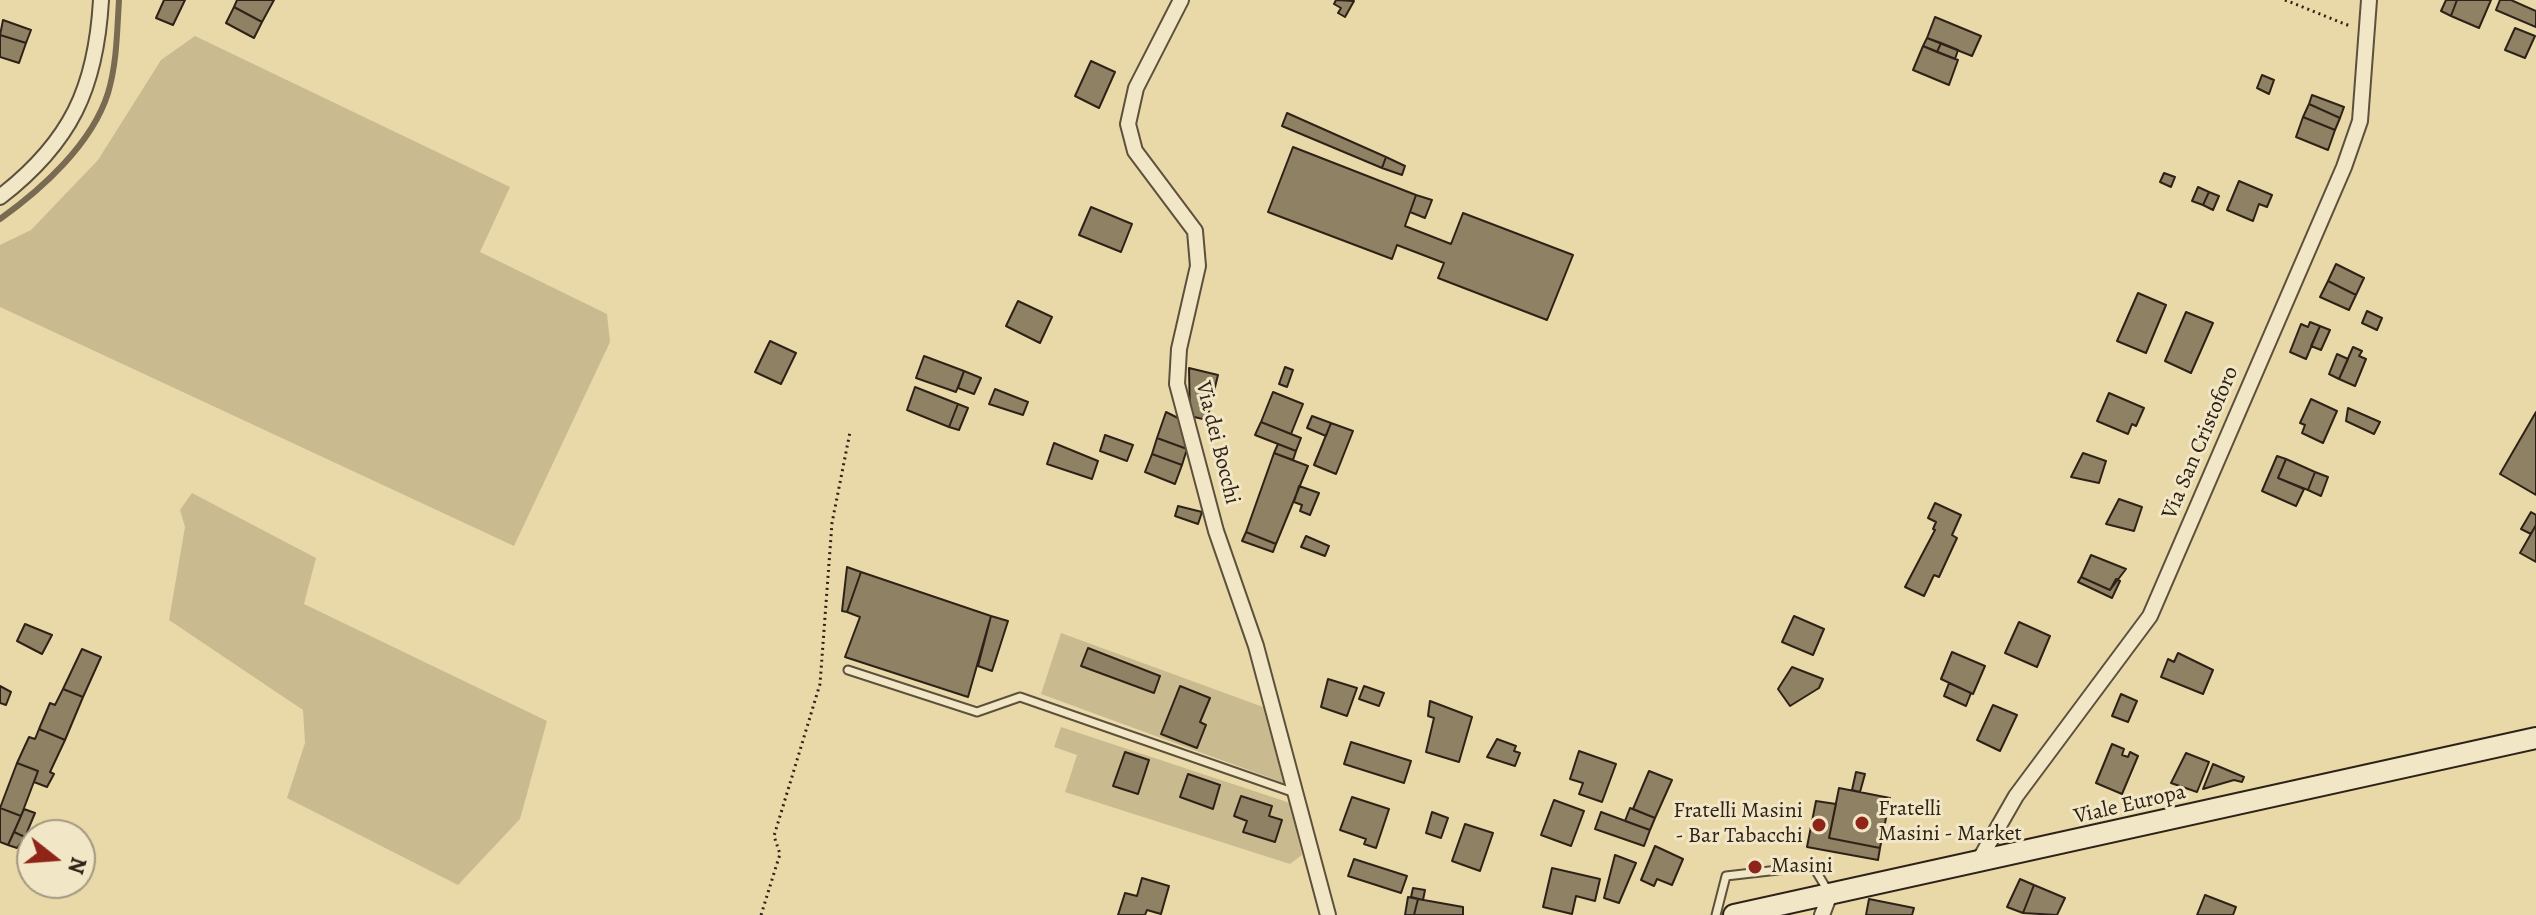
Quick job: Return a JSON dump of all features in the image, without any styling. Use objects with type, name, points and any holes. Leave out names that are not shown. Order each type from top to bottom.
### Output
[{"type":"main road","name":"Viale Europa","points":[[1734,915],[1977,864],[2536,738]]},
{"type":"street","points":[[0,197],[40,162],[63,136],[77,111],[99,45],[101,0]]},
{"type":"street","name":"Via dei Bocchi","points":[[1181,0],[1136,88],[1128,124],[1135,151],[1195,231],[1198,266],[1179,349],[1177,384],[1216,531],[1256,646],[1328,915]]},
{"type":"street","name":"Via San Cristoforo","points":[[1977,864],[2016,796],[2150,616],[2344,167],[2360,121],[2369,0]]},
{"type":"street","points":[[1822,915],[1830,894]]},
{"type":"lane","points":[[848,670],[977,712],[1020,697],[1295,793]]},
{"type":"lane","points":[[1716,915],[1726,876],[1813,866],[1830,894]]},
{"type":"path","points":[[2285,0],[2368,34]]},
{"type":"path","points":[[761,915],[780,854],[774,836],[820,684],[832,523],[850,432]]},
{"type":"shaded area","points":[[195,36],[510,187],[480,252],[607,314],[610,342],[514,546],[0,307],[0,245],[31,230],[98,160],[161,60]]},
{"type":"shaded area","points":[[192,493],[316,558],[304,604],[547,721],[520,819],[458,885],[287,798],[305,743],[303,710],[169,620],[185,527],[180,510]]},
{"type":"shaded area","points":[[1061,633],[1263,707],[1284,783],[1041,694]]},
{"type":"shaded area","points":[[1061,727],[1290,803],[1302,855],[1290,864],[1065,792],[1077,755],[1054,747]]},
{"type":"building","points":[[164,0],[185,0],[173,25],[156,18]]},
{"type":"building","points":[[237,0],[274,0],[262,22],[234,7]]},
{"type":"building","points":[[1336,0],[1354,1],[1345,17],[1338,13],[1341,8],[1334,4]]},
{"type":"building","points":[[2446,0],[2457,0],[2451,16],[2441,11]]},
{"type":"building","points":[[2457,0],[2491,0],[2479,28],[2451,16]]},
{"type":"building","points":[[2500,0],[2511,0],[2536,11],[2536,27],[2496,10]]},
{"type":"building","points":[[234,7],[262,22],[254,38],[226,23]]},
{"type":"building","points":[[1935,17],[1981,36],[1972,56],[1927,38]]},
{"type":"building","points":[[3,20],[31,30],[26,43],[0,35]]},
{"type":"building","points":[[2515,28],[2535,36],[2525,58],[2505,50]]},
{"type":"building","points":[[0,35],[26,43],[19,63],[0,57]]},
{"type":"building","points":[[1927,38],[1941,43],[1937,52],[1923,46]]},
{"type":"building","points":[[1941,43],[1958,50],[1955,59],[1937,52]]},
{"type":"building","points":[[1923,46],[1958,60],[1949,85],[1913,70]]},
{"type":"building","points":[[1091,61],[1115,72],[1099,108],[1075,96]]},
{"type":"building","points":[[2262,75],[2274,80],[2269,94],[2257,88]]},
{"type":"building","points":[[2312,95],[2344,107],[2340,118],[2309,104]]},
{"type":"building","points":[[2309,104],[2340,118],[2335,130],[2303,117]]},
{"type":"building","points":[[1287,113],[1386,157],[1382,168],[1282,126]]},
{"type":"building","points":[[2303,117],[2335,130],[2328,150],[2296,137]]},
{"type":"building","points":[[1293,147],[1416,195],[1405,226],[1451,244],[1463,213],[1573,255],[1547,320],[1438,278],[1444,263],[1397,245],[1392,259],[1268,212]]},
{"type":"building","points":[[1386,157],[1405,166],[1402,175],[1382,168]]},
{"type":"building","points":[[2164,173],[2175,177],[2171,187],[2160,182]]},
{"type":"building","points":[[2239,181],[2272,195],[2267,207],[2259,204],[2253,221],[2227,210]]},
{"type":"building","points":[[2198,187],[2209,192],[2203,205],[2192,201]]},
{"type":"building","points":[[2209,192],[2219,196],[2213,210],[2203,205]]},
{"type":"building","points":[[1416,195],[1432,200],[1425,218],[1410,212]]},
{"type":"building","points":[[1091,207],[1132,224],[1121,252],[1079,235]]},
{"type":"building","points":[[2336,264],[2364,278],[2356,295],[2328,281]]},
{"type":"building","points":[[2328,281],[2356,295],[2349,310],[2320,297]]},
{"type":"building","points":[[2138,293],[2166,305],[2146,353],[2117,341]]},
{"type":"building","points":[[1018,301],[1052,317],[1040,343],[1006,326]]},
{"type":"building","points":[[2367,311],[2382,318],[2377,330],[2362,323]]},
{"type":"building","points":[[2186,312],[2213,323],[2191,373],[2165,361]]},
{"type":"building","points":[[2310,322],[2320,326],[2306,359],[2290,352],[2301,324],[2308,327]]},
{"type":"building","points":[[2320,326],[2330,330],[2321,350],[2311,346]]},
{"type":"building","points":[[770,341],[796,353],[781,384],[755,372]]},
{"type":"building","points":[[2353,347],[2362,351],[2359,356],[2366,359],[2355,386],[2339,379]]},
{"type":"building","points":[[2337,354],[2348,359],[2339,379],[2329,374]]},
{"type":"building","points":[[924,356],[964,371],[956,392],[916,378]]},
{"type":"building","points":[[1285,367],[1293,370],[1287,387],[1279,384]]},
{"type":"building","points":[[1189,368],[1218,375],[1207,420],[1190,416]]},
{"type":"building","points":[[964,371],[981,378],[974,394],[958,388]]},
{"type":"building","points":[[915,387],[958,404],[949,427],[907,410]]},
{"type":"building","points":[[995,389],[1028,402],[1023,415],[989,404]]},
{"type":"building","points":[[1273,392],[1303,404],[1291,434],[1261,422]]},
{"type":"building","points":[[2109,393],[2144,408],[2136,426],[2132,424],[2128,434],[2097,421]]},
{"type":"building","points":[[2311,399],[2337,411],[2323,443],[2302,433],[2305,425],[2300,423]]},
{"type":"building","points":[[958,404],[968,408],[959,430],[949,427]]},
{"type":"building","points":[[2348,408],[2380,422],[2374,434],[2346,421]]},
{"type":"building","points":[[1166,412],[1180,419],[1187,449],[1157,438]]},
{"type":"building","points":[[2536,412],[2536,495],[2500,474]]},
{"type":"building","points":[[1312,416],[1331,423],[1326,436],[1307,428]]},
{"type":"building","points":[[1261,422],[1301,438],[1296,451],[1255,435]]},
{"type":"building","points":[[1331,423],[1353,431],[1336,474],[1314,465]]},
{"type":"building","points":[[1105,435],[1133,445],[1127,461],[1100,451]]},
{"type":"building","points":[[1157,438],[1187,449],[1182,465],[1152,454]]},
{"type":"building","points":[[1054,443],[1098,461],[1092,479],[1047,464]]},
{"type":"building","points":[[1278,444],[1296,451],[1293,460],[1274,453]]},
{"type":"building","points":[[1274,453],[1308,466],[1276,544],[1246,532]]},
{"type":"building","points":[[2083,453],[2106,461],[2099,483],[2071,477]]},
{"type":"building","points":[[1152,454],[1182,465],[1175,484],[1145,472]]},
{"type":"building","points":[[2277,456],[2286,459],[2278,478],[2304,489],[2296,506],[2262,491]]},
{"type":"building","points":[[2286,459],[2315,472],[2308,490],[2278,478]]},
{"type":"building","points":[[2315,472],[2328,477],[2321,496],[2308,490]]},
{"type":"building","points":[[1299,486],[1319,493],[1310,515],[1300,511],[1302,505],[1294,502]]},
{"type":"building","points":[[2119,499],[2142,507],[2134,531],[2106,524]]},
{"type":"building","points":[[1935,503],[1961,515],[1952,535],[1957,538],[1939,577],[1934,575],[1924,596],[1905,587],[1935,530],[1936,522],[1928,518]]},
{"type":"building","points":[[1178,506],[1202,512],[1198,524],[1175,516]]},
{"type":"building","points":[[2531,512],[2536,515],[2536,525],[2531,534],[2521,529]]},
{"type":"building","points":[[2536,525],[2536,562],[2520,553]]},
{"type":"building","points":[[1246,532],[1276,544],[1273,552],[1242,541]]},
{"type":"building","points":[[1306,536],[1329,546],[1325,556],[1301,547]]},
{"type":"building","points":[[2091,555],[2126,569],[2110,590],[2081,577]]},
{"type":"building","points":[[847,567],[861,572],[847,612],[842,611]]},
{"type":"building","points":[[861,572],[991,616],[968,697],[845,657],[860,617],[847,612]]},
{"type":"building","points":[[2081,577],[2110,590],[2116,579],[2120,581],[2112,598],[2078,582]]},
{"type":"building","points":[[991,616],[1008,621],[992,671],[978,666]]},
{"type":"building","points":[[1794,616],[1824,629],[1813,655],[1782,642]]},
{"type":"building","points":[[2019,622],[2050,636],[2037,667],[2005,653]]},
{"type":"building","points":[[25,624],[52,635],[42,654],[17,641]]},
{"type":"building","points":[[1088,648],[1160,676],[1154,693],[1081,666]]},
{"type":"building","points":[[82,649],[101,657],[83,697],[63,689]]},
{"type":"building","points":[[1952,652],[1985,666],[1973,694],[1941,679]]},
{"type":"building","points":[[2178,653],[2213,670],[2203,694],[2161,677],[2168,659],[2174,662]]},
{"type":"building","points":[[1792,667],[1823,679],[1819,688],[1790,706],[1778,689]]},
{"type":"building","points":[[1328,679],[1357,688],[1347,716],[1321,707]]},
{"type":"building","points":[[1949,683],[1971,693],[1966,706],[1944,696]]},
{"type":"building","points":[[0,686],[11,692],[6,705],[0,703]]},
{"type":"building","points":[[1180,686],[1210,698],[1200,722],[1206,725],[1197,748],[1161,734]]},
{"type":"building","points":[[1364,686],[1384,693],[1379,706],[1359,699]]},
{"type":"building","points":[[63,689],[83,697],[65,740],[39,729],[50,703],[55,705]]},
{"type":"building","points":[[2121,694],[2137,701],[2128,722],[2112,716]]},
{"type":"building","points":[[1430,701],[1472,717],[1459,762],[1426,752],[1434,718],[1428,716]]},
{"type":"building","points":[[1993,705],[2017,715],[2000,751],[1977,740]]},
{"type":"building","points":[[39,729],[65,740],[50,772],[54,774],[47,787],[34,782],[38,771],[17,763],[29,737],[35,739]]},
{"type":"building","points":[[1497,739],[1516,746],[1514,751],[1520,753],[1515,766],[1487,757]]},
{"type":"building","points":[[1351,742],[1411,761],[1404,783],[1344,764]]},
{"type":"building","points":[[2112,744],[2124,749],[2122,755],[2128,757],[2130,752],[2138,756],[2122,794],[2096,783]]},
{"type":"building","points":[[1579,751],[1616,764],[1602,802],[1579,794],[1583,783],[1570,779]]},
{"type":"building","points":[[1125,752],[1149,760],[1138,794],[1113,786]]},
{"type":"building","points":[[2186,753],[2209,762],[2197,792],[2171,783]]},
{"type":"building","points":[[17,763],[38,771],[21,816],[0,808]]},
{"type":"building","points":[[2213,764],[2244,777],[2242,782],[2234,780],[2203,789]]},
{"type":"building","points":[[1649,771],[1672,780],[1655,818],[1633,809]]},
{"type":"building","points":[[1856,772],[1865,774],[1860,792],[1852,790]]},
{"type":"building","points":[[1188,774],[1220,785],[1213,809],[1180,797]]},
{"type":"building","points":[[1839,788],[1890,798],[1880,848],[1829,838]]},
{"type":"building","points":[[1241,796],[1272,806],[1269,816],[1282,820],[1275,842],[1243,832],[1247,821],[1234,816]]},
{"type":"building","points":[[1352,797],[1389,809],[1376,848],[1364,844],[1366,839],[1340,830]]},
{"type":"building","points":[[1554,800],[1584,811],[1571,846],[1541,835]]},
{"type":"building","points":[[1816,801],[1836,804],[1829,838],[1880,848],[1878,860],[1807,847]]},
{"type":"building","points":[[0,808],[21,816],[16,819],[8,845],[0,842]]},
{"type":"building","points":[[1630,808],[1655,818],[1650,830],[1625,821]]},
{"type":"building","points":[[24,809],[35,813],[32,819],[20,819]]},
{"type":"building","points":[[1432,812],[1448,818],[1441,838],[1426,833]]},
{"type":"building","points":[[1601,812],[1650,830],[1644,846],[1595,829]]},
{"type":"building","points":[[1465,824],[1493,833],[1480,871],[1452,861]]},
{"type":"building","points":[[14,832],[16,833],[16,848],[8,845]]},
{"type":"building","points":[[1655,846],[1683,859],[1672,885],[1657,879],[1654,886],[1641,880]]},
{"type":"building","points":[[1615,855],[1636,863],[1619,903],[1604,898]]},
{"type":"building","points":[[1354,859],[1407,876],[1401,893],[1348,876]]},
{"type":"building","points":[[1552,868],[1600,879],[1595,901],[1576,896],[1572,914],[1543,907]]},
{"type":"building","points":[[1142,878],[1169,886],[1161,914],[1147,910],[1145,915],[1118,915],[1125,893],[1137,896]]},
{"type":"building","points":[[2020,879],[2034,885],[2023,913],[2007,907]]},
{"type":"building","points":[[2034,885],[2065,898],[2057,915],[2023,913]]},
{"type":"building","points":[[1413,888],[1425,890],[1423,900],[1411,897]]},
{"type":"building","points":[[2205,895],[2236,907],[2233,915],[2197,915]]},
{"type":"building","points":[[1408,897],[1418,899],[1414,915],[1405,915]]},
{"type":"building","points":[[1418,899],[1463,907],[1463,915],[1414,915]]},
{"type":"building","points":[[1869,899],[1914,908],[1912,915],[1866,915]]},
{"type":"waterway","points":[[0,219],[64,164],[100,112],[113,70],[119,0]]},
{"type":"place","name":"Fratelli Masini - Market","points":[[1862,823]]},
{"type":"place","name":"Fratelli Masini - Bar Tabacchi","points":[[1819,825]]},
{"type":"place","name":"Masini","points":[[1755,867]]}]
